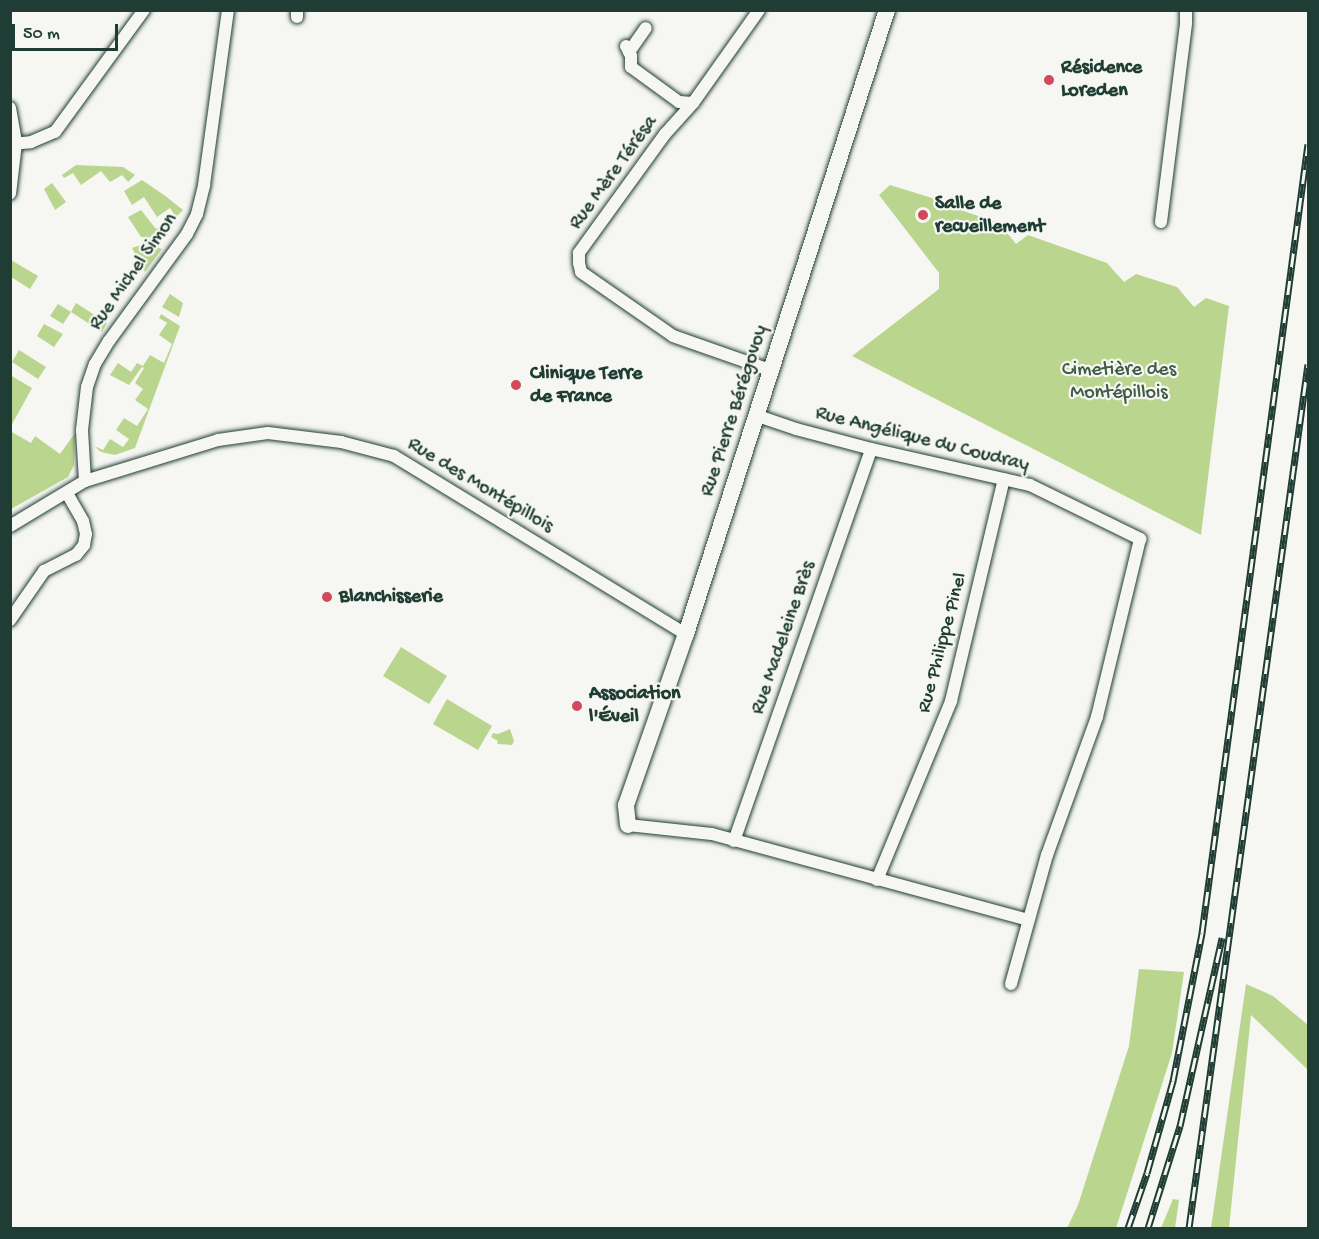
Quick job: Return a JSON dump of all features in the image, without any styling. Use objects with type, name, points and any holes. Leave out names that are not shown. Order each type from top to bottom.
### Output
[{"type":"street","points":[[13,144],[41,139],[55,132],[144,10]]},
{"type":"street","name":"Rue Michel Simon","points":[[85,482],[82,430],[87,387],[95,364],[109,341],[187,234],[196,214],[204,184],[228,10]]},
{"type":"street","name":"Rue Mère Térésa","points":[[759,10],[693,103],[665,134],[579,253],[579,263],[581,272],[674,336],[770,370]]},
{"type":"street","name":"Rue Pierre Bérégovoy","points":[[628,825],[626,805],[686,634],[887,10]]},
{"type":"street","points":[[1161,222],[1185,11]]},
{"type":"street","name":"Rue Mère Térésa","points":[[646,28],[627,49],[631,67],[679,102],[693,103]]},
{"type":"street","points":[[10,108],[13,144],[10,194]]},
{"type":"street","name":"Rue Angélique du Coudray","points":[[755,415],[871,449],[1030,485],[1140,539],[1097,717],[1047,855],[1011,984]]},
{"type":"street","name":"Rue des Montépillois","points":[[10,526],[85,482],[218,440],[268,433],[341,441],[394,456],[686,634]]},
{"type":"street","name":"Rue Madeleine Brès","points":[[734,841],[871,449]]},
{"type":"street","name":"Rue Philippe Pinel","points":[[877,880],[951,701],[1004,478]]},
{"type":"street","points":[[10,620],[44,571],[76,555],[84,544],[86,534],[83,520],[67,493]]},
{"type":"street","points":[[628,825],[712,834],[1028,920]]},
{"type":"green space","points":[[76,165],[123,167],[135,175],[128,182],[122,175],[110,182],[101,171],[81,185],[73,173],[64,178],[62,175]]},
{"type":"green space","points":[[142,180],[183,210],[176,217],[170,208],[157,217],[144,197],[132,205],[124,191]]},
{"type":"green space","points":[[52,183],[66,202],[55,210],[44,189]]},
{"type":"green space","name":"Cimetière des Montépillois","points":[[890,185],[932,198],[938,208],[943,204],[999,223],[1016,244],[1028,235],[1107,263],[1124,282],[1136,274],[1177,287],[1194,307],[1206,298],[1229,306],[1201,535],[852,356],[939,289],[939,273],[879,195]]},
{"type":"green space","points":[[141,210],[156,229],[162,226],[168,235],[161,238],[141,237],[128,217]]},
{"type":"green space","points":[[147,243],[162,249],[145,272],[132,248]]},
{"type":"green space","points":[[11,260],[38,276],[30,289],[11,277]]},
{"type":"green space","points":[[170,294],[183,303],[179,317],[162,307]]},
{"type":"green space","points":[[76,303],[107,323],[102,332],[71,312]]},
{"type":"green space","points":[[58,304],[71,312],[63,324],[50,316]]},
{"type":"green space","points":[[161,314],[180,326],[135,448],[115,455],[101,452],[94,446],[103,450],[110,439],[123,447],[129,439],[116,430],[124,418],[137,426],[148,409],[135,400],[143,389],[135,383],[144,368],[142,367],[129,385],[110,375],[118,363],[131,372],[137,363],[143,366],[150,355],[164,363],[172,344],[159,335],[167,323],[159,318]]},
{"type":"green space","points":[[44,324],[63,334],[54,347],[37,336]]},
{"type":"green space","points":[[19,350],[46,367],[38,379],[12,362]]},
{"type":"green space","points":[[10,375],[32,388],[11,426],[10,426]]},
{"type":"green space","points":[[10,431],[31,443],[35,436],[60,454],[75,433],[74,465],[68,477],[11,509]]},
{"type":"green space","points":[[401,647],[447,676],[429,704],[383,676]]},
{"type":"green space","points":[[447,699],[492,726],[478,750],[433,724]]},
{"type":"green space","points":[[510,729],[514,741],[512,745],[497,744],[498,741],[491,737],[493,733],[498,734]]},
{"type":"green space","points":[[1139,969],[1184,972],[1172,1053],[1116,1228],[1067,1228],[1078,1205],[1129,1046]]},
{"type":"green space","points":[[1246,984],[1273,996],[1308,1025],[1308,1070],[1251,1015],[1229,1228],[1211,1228]]},
{"type":"green space","points":[[1173,1199],[1179,1200],[1175,1228],[1161,1228]]},
{"type":"railway","points":[[1128,1228],[1147,1173],[1173,1081],[1202,933],[1308,144]]},
{"type":"railway","points":[[1189,1228],[1308,364]]},
{"type":"railway","points":[[1148,1228],[1180,1126],[1222,938]]},
{"type":"place","name":"Résidence Loreden","points":[[1049,80]]},
{"type":"place","name":"Salle de recueillement","points":[[923,215]]},
{"type":"place","name":"Clinique Terre de France","points":[[516,385]]},
{"type":"place","name":"Blanchisserie","points":[[327,597]]},
{"type":"place","name":"Association l'Éveil","points":[[577,706]]}]
